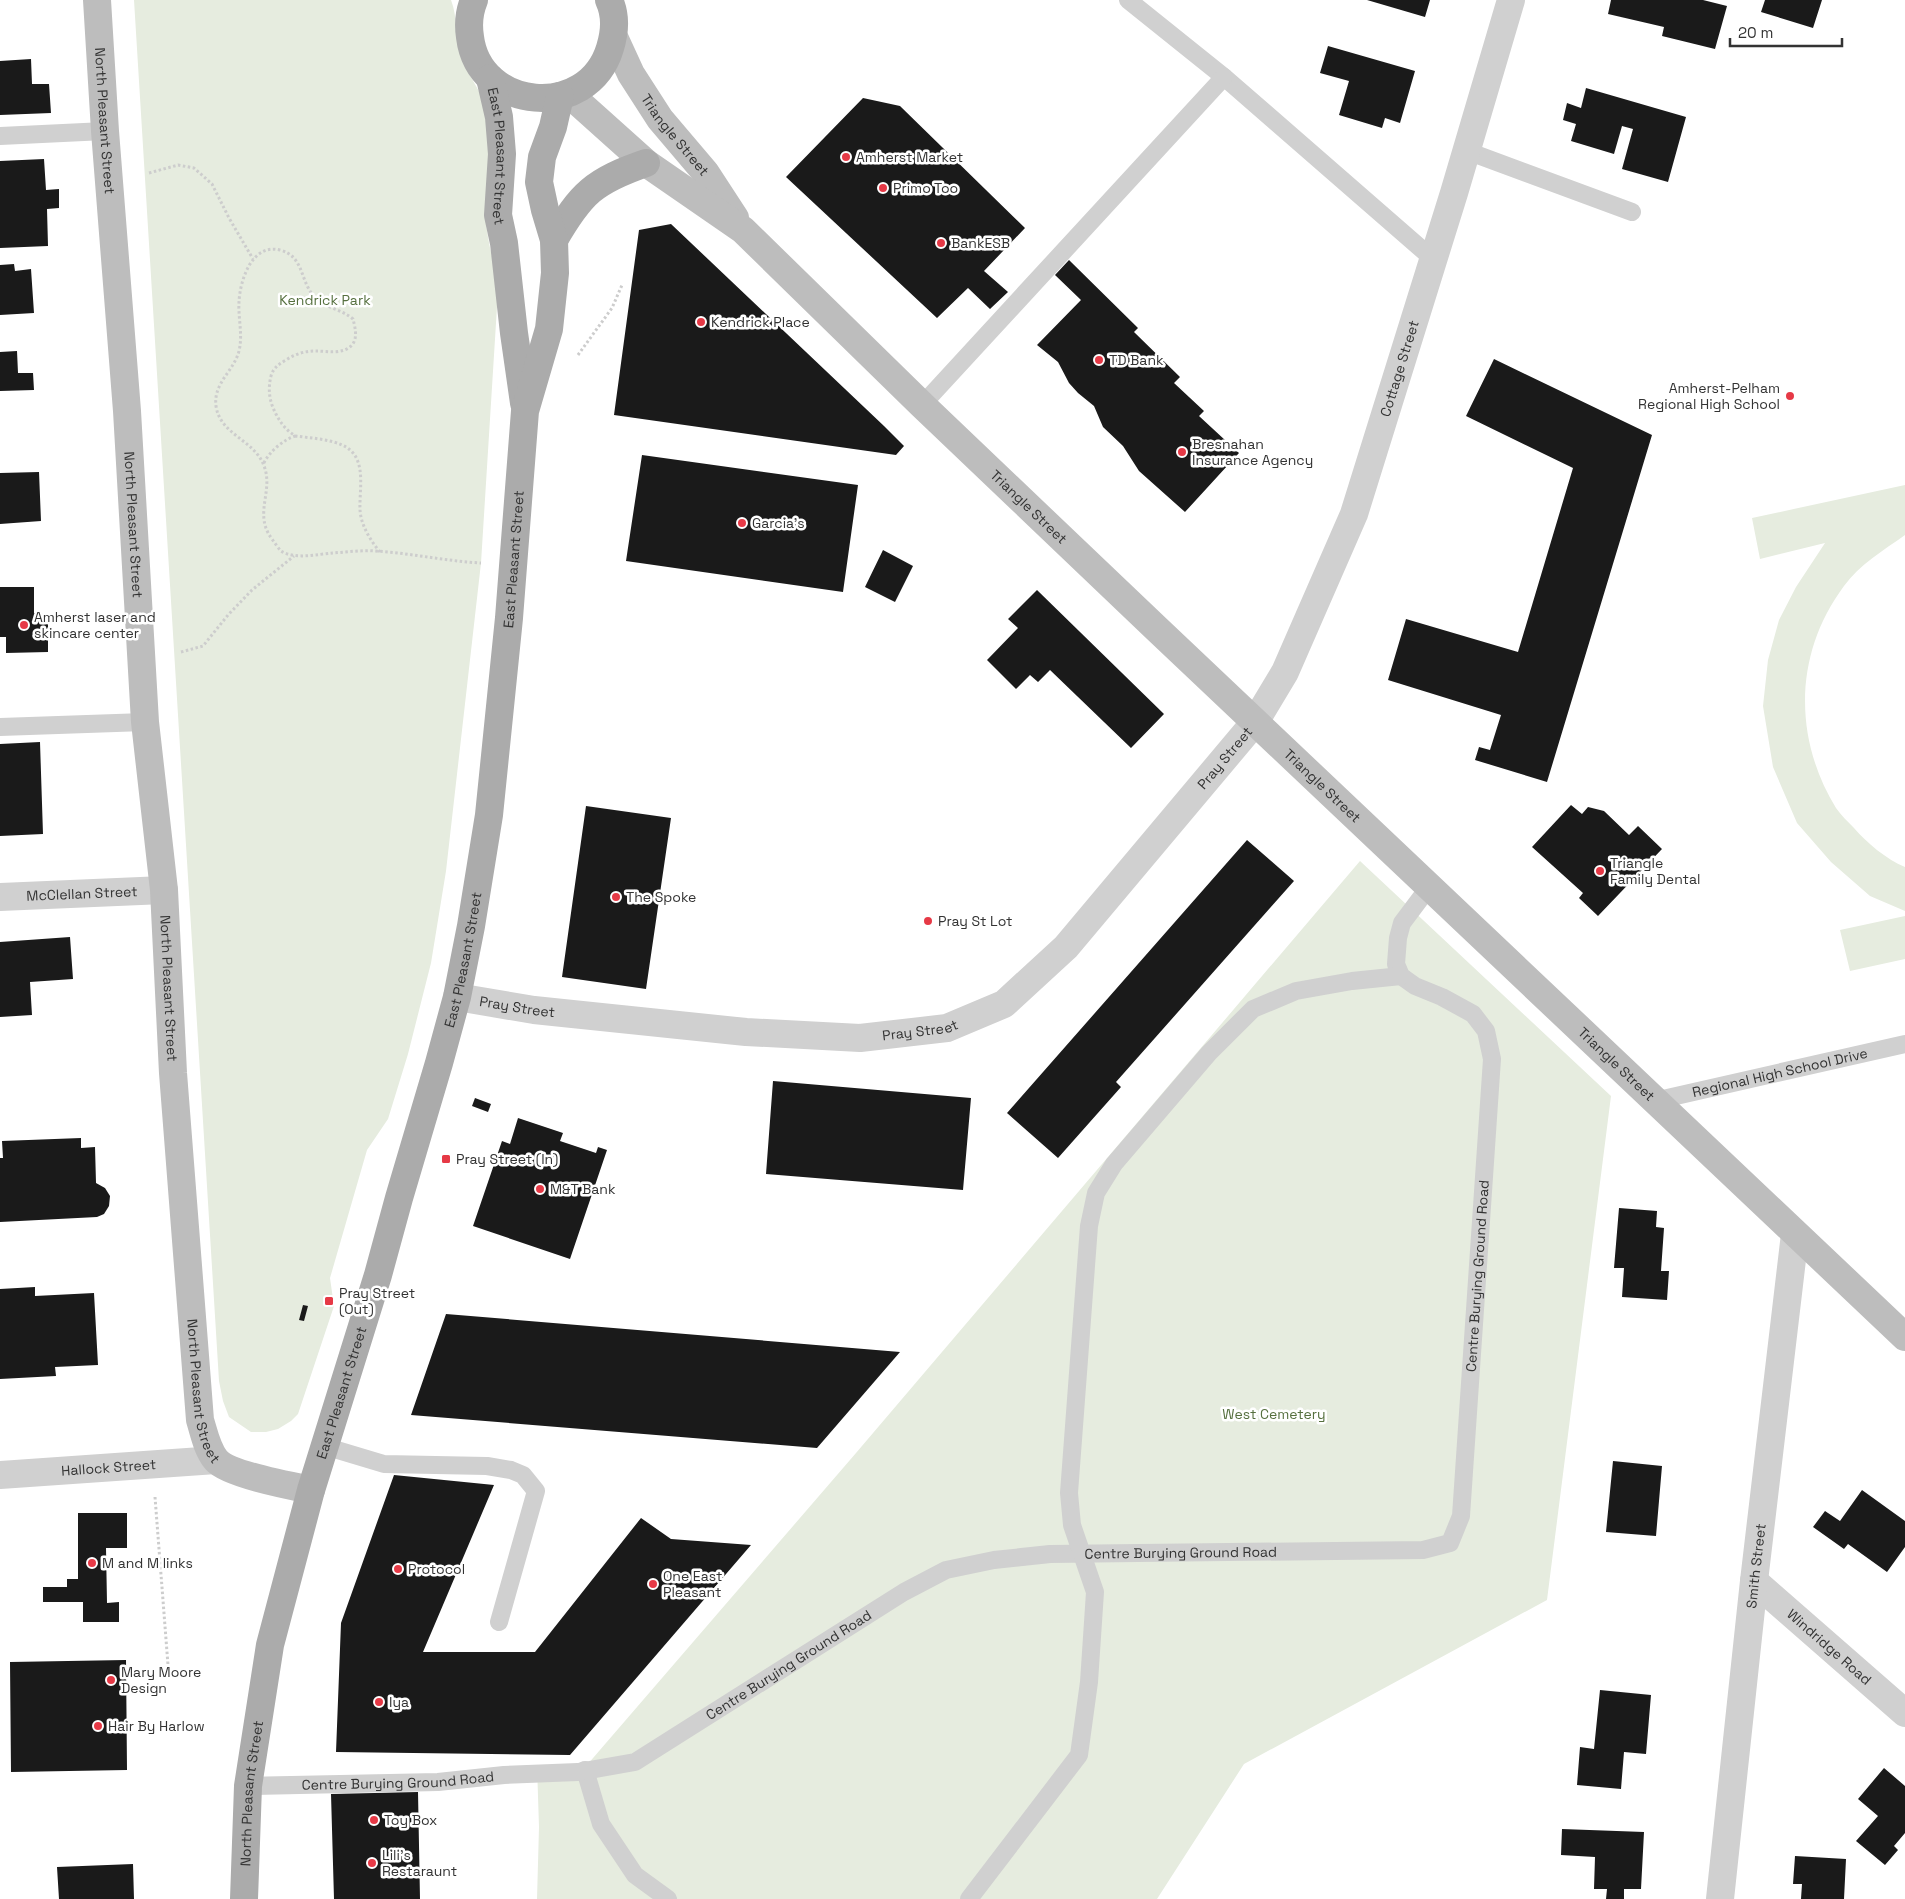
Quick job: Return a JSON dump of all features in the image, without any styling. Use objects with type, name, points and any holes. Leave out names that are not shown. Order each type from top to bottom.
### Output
[{"type":"main road","name":"North Pleasant Street","points":[[97,0],[105,131],[128,411],[145,722],[164,890],[173,1073],[200,1420],[216,1460],[223,1465],[251,1475],[311,1490],[270,1645],[248,1786],[244,1899]]},
{"type":"main road","points":[[470,3],[469,27],[471,46],[478,62],[490,78],[510,92],[535,99],[564,95],[585,84],[598,71],[608,55],[614,37],[614,21],[609,0]]},
{"type":"main road","name":"Triangle Street","points":[[614,37],[630,74],[660,119],[705,172],[743,230]]},
{"type":"main road","name":"East Pleasant Street","points":[[490,78],[499,117],[502,154],[498,215],[506,250],[514,333],[525,412]]},
{"type":"main road","name":"Triangle Street","points":[[564,95],[646,163],[743,230],[922,405],[1905,1337]]},
{"type":"main road","name":"East Pleasant Street","points":[[311,1490],[376,1284],[457,998],[471,926],[489,816],[509,618],[525,412],[549,329],[555,273],[554,240],[539,182],[542,157],[564,95]]},
{"type":"main road","points":[[554,240],[570,212],[597,184],[615,174],[646,163]]},
{"type":"street","name":"Cottage Street","points":[[1255,722],[1285,672],[1354,514],[1511,0]]},
{"type":"street","name":"Pray Street","points":[[457,998],[534,1010],[746,1032],[860,1038],[947,1028],[1004,1004],[1066,947],[1255,722]]},
{"type":"street","name":"McClellan Street","points":[[0,897],[164,890]]},
{"type":"street","name":"Smith Street","points":[[1720,1899],[1754,1581],[1795,1234]]},
{"type":"street","name":"Hallock Street","points":[[0,1475],[216,1460]]},
{"type":"street","name":"Windridge Road","points":[[1754,1581],[1905,1713]]},
{"type":"lane","points":[[1128,0],[1224,77],[1433,260]]},
{"type":"lane","points":[[922,405],[1224,77]]},
{"type":"lane","points":[[0,136],[105,131]]},
{"type":"lane","points":[[1466,151],[1632,212]]},
{"type":"lane","points":[[0,727],[145,722]]},
{"type":"lane","points":[[969,1899],[1079,1755],[1089,1682],[1095,1592],[1072,1525],[1069,1493],[1089,1226],[1096,1193],[1114,1164],[1171,1097],[1209,1053],[1253,1009],[1296,991],[1352,980],[1401,976],[1396,964],[1398,938],[1402,923],[1430,887]]},
{"type":"lane","name":"Centre Burying Ground Road","points":[[248,1786],[438,1782],[585,1770],[635,1762],[904,1592],[946,1570],[994,1560],[1050,1554],[1083,1553],[1423,1550],[1450,1543],[1461,1516],[1492,1059],[1486,1031],[1474,1014],[1415,986],[1401,976]]},
{"type":"lane","name":"Regional High School Drive","points":[[1654,1101],[1905,1044]]},
{"type":"lane","points":[[324,1446],[384,1464],[487,1466],[511,1470],[524,1475],[536,1491],[499,1622]]},
{"type":"lane","points":[[585,1770],[601,1824],[635,1875],[668,1899]]},
{"type":"path","points":[[149,172],[178,165],[194,168],[212,184],[228,218],[253,259]]},
{"type":"path","points":[[380,552],[370,539],[362,518],[361,472],[355,456],[342,445],[289,433],[278,419],[272,406],[269,385],[272,372],[279,364],[301,353],[315,351],[335,352],[348,348],[353,344],[356,337],[353,319],[347,314],[320,303],[313,296],[308,288],[300,264],[288,253],[272,249],[262,251],[253,259],[241,287],[239,301],[239,352],[216,392],[216,405],[222,423],[228,430],[256,451],[263,464],[267,478],[263,512],[266,528],[281,551],[294,556],[380,552],[481,563]]},
{"type":"path","points":[[263,464],[284,442],[296,436]]},
{"type":"path","points":[[181,652],[203,646],[228,615],[252,590],[294,556]]},
{"type":"path","points":[[154,1492],[169,1678]]},
{"type":"green space","name":"Kendrick Park","points":[[134,0],[451,0],[461,56],[482,97],[489,125],[490,152],[486,192],[486,219],[498,291],[481,563],[446,871],[431,963],[408,1054],[388,1119],[367,1150],[330,1278],[334,1306],[298,1414],[278,1429],[266,1432],[251,1432],[229,1417],[219,1381]]},
{"type":"green space","points":[[1905,485],[1905,535],[1872,558],[1844,586],[1828,612],[1816,639],[1808,667],[1805,696],[1806,725],[1812,753],[1822,781],[1836,808],[1859,834],[1884,855],[1905,867],[1905,911],[1870,896],[1831,862],[1797,823],[1773,767],[1763,706],[1768,660],[1779,620],[1796,587],[1825,543],[1760,559],[1752,518]]},
{"type":"green space","name":"West Cemetery","points":[[1360,861],[1611,1096],[1547,1600],[1244,1764],[1157,1899],[537,1899],[539,1827],[537,1765],[587,1765],[856,1453]]},
{"type":"green space","points":[[1905,916],[1905,959],[1850,971],[1840,930]]},
{"type":"building","points":[[1367,0],[1430,0],[1425,17]]},
{"type":"building","points":[[1611,0],[1703,0],[1727,6],[1715,49],[1662,36],[1664,27],[1608,14]]},
{"type":"building","points":[[1765,0],[1822,0],[1813,28],[1761,12]]},
{"type":"building","points":[[1328,46],[1415,71],[1400,123],[1385,118],[1382,128],[1339,115],[1349,81],[1320,73]]},
{"type":"building","points":[[31,59],[32,84],[49,84],[51,113],[0,115],[0,61]]},
{"type":"building","points":[[1586,88],[1686,117],[1668,182],[1622,169],[1633,129],[1622,126],[1614,154],[1571,141],[1576,124],[1563,120],[1567,103],[1581,108]]},
{"type":"building","points":[[863,98],[900,106],[1025,228],[984,271],[1008,292],[990,309],[968,288],[937,318],[786,177]]},
{"type":"building","points":[[44,159],[46,190],[59,189],[59,208],[47,209],[48,246],[0,248],[0,161]]},
{"type":"building","name":"Kendrick Place","points":[[671,224],[904,446],[896,455],[614,415],[639,230]]},
{"type":"building","points":[[1069,260],[1138,328],[1134,332],[1180,377],[1174,383],[1204,411],[1199,416],[1239,453],[1185,512],[1139,471],[1123,446],[1103,427],[1094,406],[1069,383],[1058,362],[1037,345],[1081,300],[1055,275]]},
{"type":"building","points":[[14,264],[15,271],[31,269],[34,313],[0,315],[0,265]]},
{"type":"building","points":[[17,351],[18,373],[33,373],[34,390],[0,391],[0,352]]},
{"type":"building","points":[[1494,359],[1652,435],[1547,782],[1475,760],[1479,747],[1490,750],[1501,715],[1388,680],[1406,619],[1518,652],[1573,468],[1466,416]]},
{"type":"building","name":"Garcia’s","points":[[642,455],[858,485],[843,592],[626,561]]},
{"type":"building","points":[[39,472],[41,521],[0,524],[0,473]]},
{"type":"building","points":[[883,550],[913,566],[895,602],[865,587]]},
{"type":"building","name":"Amherst laser and skincare center","points":[[0,587],[34,587],[34,613],[48,613],[48,652],[6,653],[6,637],[0,637]]},
{"type":"building","points":[[1037,590],[1164,714],[1131,748],[1050,670],[1038,682],[1030,675],[1016,689],[987,660],[1018,628],[1008,619]]},
{"type":"building","points":[[40,742],[43,834],[0,836],[0,744]]},
{"type":"building","name":"Triangle Family Dental","points":[[1571,805],[1582,814],[1588,807],[1604,811],[1629,835],[1638,826],[1662,849],[1598,916],[1579,898],[1583,893],[1532,847]]},
{"type":"building","name":"The Spoke","points":[[586,806],[671,818],[646,989],[562,977]]},
{"type":"building","points":[[1247,840],[1294,881],[1116,1082],[1121,1087],[1058,1158],[1007,1113]]},
{"type":"building","points":[[70,937],[73,979],[30,982],[32,1015],[0,1017],[0,942]]},
{"type":"building","points":[[773,1081],[971,1098],[963,1190],[766,1174]]},
{"type":"building","points":[[475,1098],[491,1104],[488,1112],[472,1106]]},
{"type":"building","name":"M&T Bank","points":[[518,1118],[563,1133],[560,1141],[596,1153],[598,1147],[607,1150],[570,1259],[473,1226],[502,1141],[510,1144]]},
{"type":"building","points":[[81,1138],[81,1148],[95,1147],[96,1183],[105,1188],[110,1196],[109,1206],[104,1214],[97,1217],[0,1222],[0,1158],[3,1158],[2,1141]]},
{"type":"building","points":[[1619,1208],[1657,1211],[1656,1227],[1664,1228],[1661,1271],[1669,1271],[1667,1300],[1622,1297],[1624,1268],[1614,1268]]},
{"type":"building","points":[[35,1287],[35,1296],[94,1293],[98,1365],[55,1367],[56,1376],[0,1379],[0,1289]]},
{"type":"building","points":[[303,1305],[308,1306],[304,1321],[299,1320]]},
{"type":"building","points":[[446,1314],[900,1352],[817,1448],[411,1415]]},
{"type":"building","points":[[1613,1461],[1662,1466],[1656,1536],[1606,1532]]},
{"type":"building","name":"One East Pleasant","points":[[394,1475],[494,1485],[423,1652],[535,1652],[641,1518],[671,1539],[751,1545],[570,1755],[336,1752],[341,1623]]},
{"type":"building","points":[[1862,1490],[1905,1521],[1905,1547],[1887,1572],[1848,1544],[1844,1549],[1813,1527],[1825,1511],[1840,1521]]},
{"type":"building","name":"M and M links","points":[[78,1513],[127,1513],[127,1548],[106,1548],[107,1603],[119,1602],[119,1622],[83,1622],[83,1602],[43,1602],[43,1587],[67,1587],[67,1579],[78,1579]]},
{"type":"building","points":[[126,1660],[127,1770],[11,1772],[10,1662]]},
{"type":"building","points":[[1600,1690],[1651,1695],[1646,1754],[1624,1752],[1621,1789],[1577,1785],[1580,1747],[1594,1749]]},
{"type":"building","points":[[1884,1768],[1905,1786],[1905,1833],[1894,1846],[1898,1850],[1885,1865],[1856,1841],[1878,1816],[1858,1799]]},
{"type":"building","points":[[418,1792],[420,1899],[334,1899],[331,1794]]},
{"type":"building","points":[[1562,1829],[1644,1832],[1641,1889],[1624,1889],[1624,1899],[1606,1899],[1607,1889],[1594,1889],[1595,1857],[1561,1855]]},
{"type":"building","points":[[1795,1856],[1846,1859],[1844,1899],[1801,1899],[1802,1884],[1793,1884]]},
{"type":"building","points":[[133,1864],[134,1899],[59,1899],[57,1867]]},
{"type":"place","name":"Amherst Market","points":[[846,157]]},
{"type":"place","name":"Primo Too","points":[[883,188]]},
{"type":"place","name":"BankESB","points":[[941,243]]},
{"type":"place","name":"Kendrick Place","points":[[701,322]]},
{"type":"place","name":"TD Bank","points":[[1099,360]]},
{"type":"place","name":"Amherst-Pelham Regional High School","points":[[1790,396]]},
{"type":"place","name":"Bresnahan Insurance Agency","points":[[1182,452]]},
{"type":"place","name":"Garcia’s","points":[[742,523]]},
{"type":"place","name":"Amherst laser and skincare center","points":[[24,625]]},
{"type":"place","name":"Triangle Family Dental","points":[[1600,871]]},
{"type":"place","name":"The Spoke","points":[[616,897]]},
{"type":"place","name":"Pray St Lot","points":[[928,921]]},
{"type":"place","name":"Pray Street (In)","points":[[446,1159]]},
{"type":"place","name":"M&T Bank","points":[[540,1189]]},
{"type":"place","name":"Pray Street (Out)","points":[[329,1301]]},
{"type":"place","name":"M and M links","points":[[92,1563]]},
{"type":"place","name":"Protocol","points":[[398,1569]]},
{"type":"place","name":"One East Pleasant","points":[[653,1584]]},
{"type":"place","name":"Mary Moore Design","points":[[111,1680]]},
{"type":"place","name":"Iya","points":[[379,1702]]},
{"type":"place","name":"Hair By Harlow","points":[[98,1726]]},
{"type":"place","name":"Toy Box","points":[[374,1820]]},
{"type":"place","name":"Lili’s Restaraunt","points":[[372,1863]]}]
